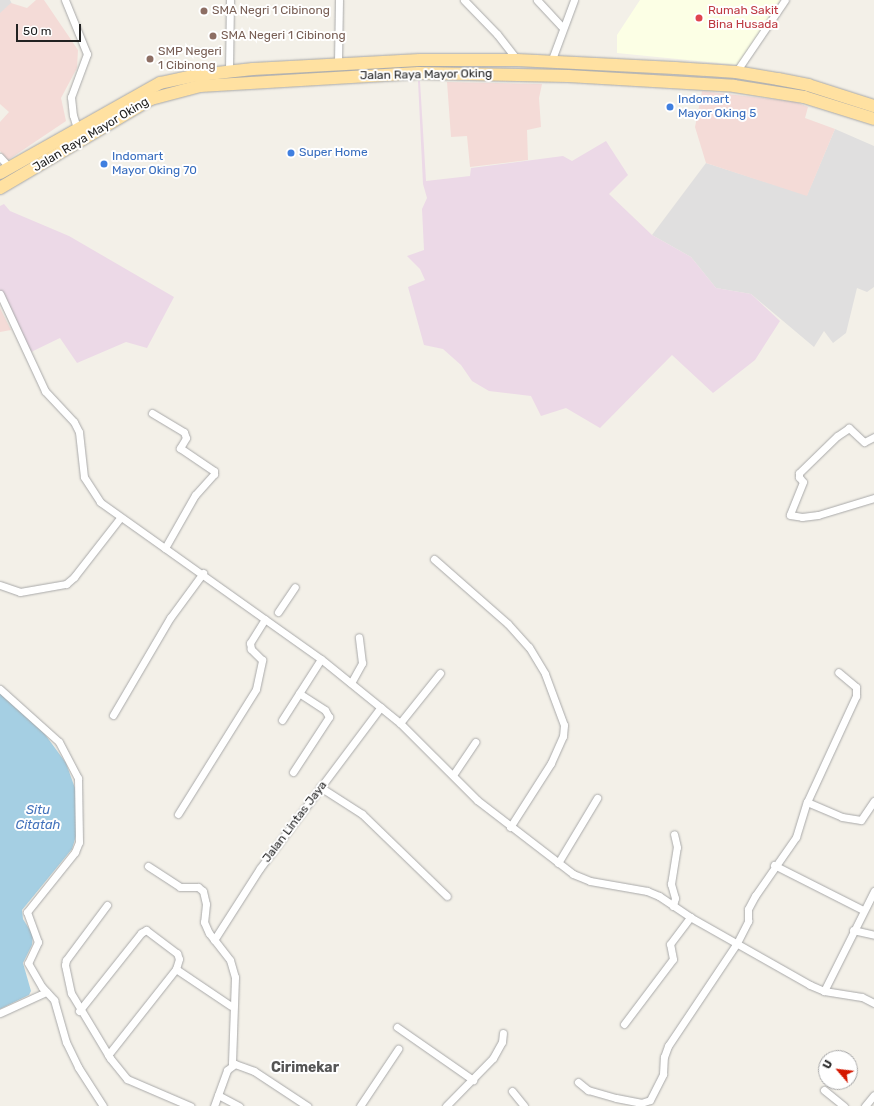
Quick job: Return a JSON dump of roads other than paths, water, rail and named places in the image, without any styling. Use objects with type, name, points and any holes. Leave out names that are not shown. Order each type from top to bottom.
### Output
[{"type":"main road","name":"Jalan Raya Mayor Oking","points":[[5,171],[77,128],[160,83],[229,71],[338,63],[517,60],[578,63],[736,72],[808,85],[874,106]]},
{"type":"main road","points":[[578,63],[578,76]]},
{"type":"main road","name":"Jalan Raya Mayor Oking","points":[[0,188],[136,107],[164,94],[183,89],[264,82],[419,74],[578,76],[741,87],[804,97],[874,119]]},
{"type":"street","points":[[66,0],[87,54],[71,97],[72,116],[77,128]]},
{"type":"street","points":[[229,71],[230,0]]},
{"type":"street","points":[[338,63],[339,0]]},
{"type":"street","points":[[464,0],[497,34],[517,60]]},
{"type":"street","points":[[537,0],[564,28]]},
{"type":"street","points":[[551,62],[574,0]]},
{"type":"street","points":[[736,72],[784,0]]},
{"type":"street","points":[[0,157],[5,171]]},
{"type":"street","points":[[0,294],[45,390],[74,422],[79,432],[84,477],[89,488],[100,502],[120,518],[203,573],[321,659],[381,707],[510,827],[581,878],[647,891],[736,943],[824,991],[862,997],[874,1002]]},
{"type":"street","points":[[152,413],[184,432],[186,438],[180,448],[214,471],[214,474],[195,495],[165,548]]},
{"type":"street","points":[[874,437],[864,442],[849,428],[837,436],[800,473],[799,477],[803,482],[790,515],[802,517],[818,515],[874,498]]},
{"type":"street","points":[[0,585],[20,592],[66,584],[74,577],[120,518]]},
{"type":"street","points":[[434,559],[508,624],[529,647],[545,674],[564,725],[563,736],[551,763],[510,827]]},
{"type":"street","points":[[113,715],[170,618],[203,573]]},
{"type":"street","points":[[178,814],[256,689],[262,660],[251,649],[250,642],[277,613],[295,587]]},
{"type":"street","points":[[351,683],[362,663],[359,637]]},
{"type":"street","points":[[282,720],[321,659]]},
{"type":"street","points":[[578,1082],[588,1090],[616,1098],[641,1103],[650,1100],[663,1074],[664,1057],[668,1046],[736,943],[749,920],[749,907],[774,865],[794,841],[807,802],[857,693],[854,684],[838,672]]},
{"type":"street","points":[[400,724],[440,673]]},
{"type":"street","points":[[0,689],[59,742],[79,785],[78,847],[29,909],[27,915],[38,942],[28,963],[56,1005],[66,1042],[78,1067],[103,1106]]},
{"type":"street","points":[[293,772],[329,717],[325,710],[299,693]]},
{"type":"street","name":"Jalan Lintas Jaya","points":[[214,940],[260,868],[381,707]]},
{"type":"street","points":[[453,775],[475,742]]},
{"type":"street","points":[[320,787],[362,814],[447,896]]},
{"type":"street","points":[[558,862],[597,798]]},
{"type":"street","points":[[807,802],[842,817],[861,820],[874,801]]},
{"type":"street","points":[[673,906],[675,898],[671,884],[676,852],[674,834]]},
{"type":"street","points":[[774,865],[863,910]]},
{"type":"street","points":[[148,866],[180,887],[198,887],[202,891],[206,904],[204,922],[214,940],[230,960],[234,977],[232,1064],[214,1106]]},
{"type":"street","points":[[824,991],[863,910],[874,891]]},
{"type":"street","points":[[107,905],[65,963],[71,993],[79,1011],[120,1072],[133,1082],[166,1094],[190,1106]]},
{"type":"street","points":[[624,1024],[673,959],[670,944],[690,917]]},
{"type":"street","points":[[853,930],[874,935]]},
{"type":"street","points":[[79,1011],[144,931],[149,931],[177,953],[179,959],[176,969],[108,1055]]},
{"type":"street","points":[[176,969],[231,1006]]},
{"type":"street","points":[[0,1013],[46,992]]},
{"type":"street","points":[[397,1027],[473,1080]]},
{"type":"street","points":[[446,1106],[493,1058],[502,1042],[503,1033]]},
{"type":"street","points":[[360,1106],[398,1049]]},
{"type":"street","points":[[232,1064],[245,1066],[307,1106]]},
{"type":"street","points":[[824,1090],[844,1106]]},
{"type":"street","points":[[512,1091],[524,1106]]},
{"type":"street","points":[[218,1095],[239,1106]]},
{"type":"street","points":[[865,1106],[874,1095]]},
{"type":"water","name":"Situ Citatah","points":[[0,693],[44,733],[66,763],[76,791],[76,836],[72,849],[22,910],[23,919],[33,935],[32,945],[23,963],[31,991],[29,995],[0,1009]]},
{"type":"place","name":"SMA Negri 1 Cibinong","points":[[204,11]]},
{"type":"place","name":"Rumah Sakit Bina Husada","points":[[699,18]]},
{"type":"place","name":"SMA Negeri 1 Cibinong","points":[[213,36]]},
{"type":"place","name":"SMP Negeri 1 Cibinong","points":[[150,59]]},
{"type":"place","name":"Indomart Mayor Oking 5","points":[[670,107]]},
{"type":"place","name":"Super Home","points":[[291,153]]},
{"type":"place","name":"Indomart Mayor Oking 70","points":[[104,164]]},
{"type":"district","name":"Cirimekar","points":[[305,1068]]}]
